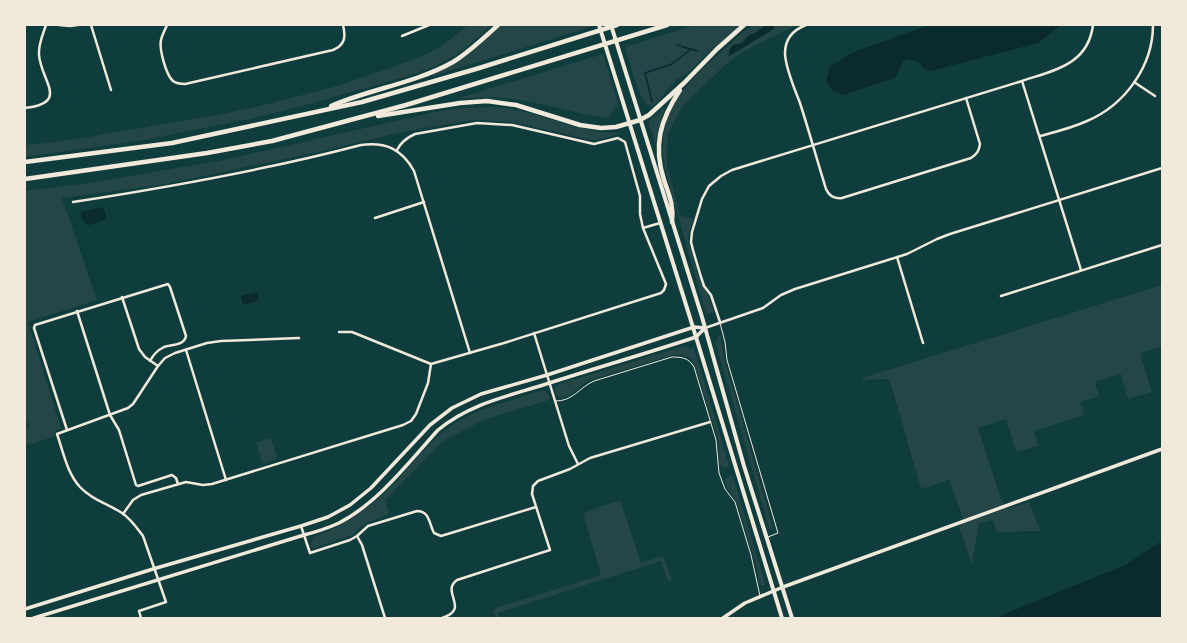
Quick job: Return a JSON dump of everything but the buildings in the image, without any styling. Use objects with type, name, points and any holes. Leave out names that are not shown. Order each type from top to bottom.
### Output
[{"type":"highway","points":[[320,111],[344,101],[426,74],[453,62],[498,25]]},
{"type":"highway","points":[[25,162],[172,143],[390,95],[617,25]]},
{"type":"highway","points":[[25,179],[234,149],[272,141],[359,119],[667,25]]},
{"type":"highway","points":[[359,119],[446,105],[487,101],[516,105],[580,124],[596,127],[616,127],[629,124],[640,120],[656,110],[744,25]]},
{"type":"highway","points":[[672,222],[674,210],[660,168],[658,146],[665,117],[684,83]]},
{"type":"main road","points":[[599,25],[660,223],[694,327],[782,618]]},
{"type":"main road","points":[[610,25],[705,328],[744,466],[792,618]]},
{"type":"main road","points":[[25,609],[301,526],[340,511],[371,488],[430,425],[452,408],[481,394],[547,375],[694,327],[705,328]]},
{"type":"main road","points":[[34,618],[158,581],[339,523],[364,507],[447,422],[468,410],[481,404],[696,337],[705,328]]},
{"type":"main road","points":[[723,618],[745,603],[783,587],[1162,449]]},
{"type":"street","points":[[25,108],[43,105],[48,100],[50,94],[50,87],[39,56],[40,45],[46,25]]},
{"type":"street","points":[[59,25],[78,25]]},
{"type":"street","points":[[91,25],[111,90]]},
{"type":"street","points":[[167,25],[161,40],[161,50],[168,73],[173,81],[179,84],[339,48],[343,43],[345,32],[343,25]]},
{"type":"street","points":[[402,36],[429,25]]},
{"type":"street","points":[[806,25],[793,33],[786,44],[785,54],[826,188],[831,196],[842,198],[971,158],[976,155],[980,144],[966,98]]},
{"type":"street","points":[[720,322],[711,294],[702,282],[691,242],[692,232],[702,199],[709,186],[721,176],[732,170],[1057,69],[1075,60],[1083,53],[1088,45],[1093,25]]},
{"type":"street","points":[[1040,136],[1080,124],[1096,117],[1114,105],[1134,82],[1147,57],[1153,33],[1153,25]]},
{"type":"street","points":[[1022,81],[1081,270]]},
{"type":"street","points":[[1134,82],[1155,96]]},
{"type":"street","points":[[339,332],[352,332],[431,364],[662,293],[666,284],[643,228],[640,214],[640,196],[624,142],[618,138],[594,144],[512,125],[477,123],[414,134],[401,142],[396,150]]},
{"type":"street","points":[[73,202],[227,176],[361,145],[379,144],[396,150],[406,158],[414,171],[470,353]]},
{"type":"street","points":[[705,328],[763,308],[781,295],[795,289],[917,250],[950,234],[1162,168]]},
{"type":"street","points":[[375,218],[424,202]]},
{"type":"street","points":[[643,228],[660,223]]},
{"type":"street","points":[[1001,296],[1162,245]]},
{"type":"street","points":[[897,257],[924,343]]},
{"type":"street","points":[[67,430],[34,326],[77,311],[166,284],[170,286],[186,336],[181,343],[164,347],[157,351],[150,361]]},
{"type":"street","points":[[122,297],[139,349],[145,358],[158,366]]},
{"type":"street","points":[[77,311],[110,415],[119,430],[136,485],[138,486],[172,475],[176,478],[178,484]]},
{"type":"street","points":[[534,333],[569,446],[578,464]]},
{"type":"street","points":[[142,618],[139,611],[166,602],[142,536],[138,529],[123,514],[93,498],[79,486],[71,473],[57,434],[128,408],[133,404],[165,358],[207,343],[231,340],[299,338]]},
{"type":"street","points":[[186,350],[226,480]]},
{"type":"street","points":[[123,514],[133,500],[141,495],[186,482],[203,485],[212,484],[403,425],[411,421],[416,414],[428,383],[431,364]]},
{"type":"street","points":[[442,618],[451,615],[454,611],[455,604],[451,587],[457,580],[550,550],[532,492],[532,488],[535,483],[570,469],[590,458],[710,422]]},
{"type":"street","points":[[301,526],[310,553],[357,536],[368,526],[417,511],[422,511],[426,514],[434,533],[441,536],[536,507]]},
{"type":"street","points":[[357,536],[362,545],[385,618]]},
{"type":"lane","points":[[720,322],[725,342],[727,360],[778,533],[767,538]]},
{"type":"lane","points":[[555,401],[567,400],[578,393],[587,384],[594,381],[672,358],[686,358],[691,362],[694,367],[717,444],[719,474],[725,489],[735,502],[752,559],[760,597]]},
{"type":"shaded area","points":[[468,25],[492,25],[462,51],[434,67],[408,76],[254,118],[138,141],[25,157],[25,145],[71,140],[212,116],[256,107],[334,87],[416,59],[442,46]]},
{"type":"shaded area","points":[[502,25],[594,26],[433,76],[432,74],[480,45]]},
{"type":"shaded area","points":[[695,25],[740,25],[709,52],[687,74],[677,79],[654,106],[648,106],[640,94],[625,47]]},
{"type":"shaded area","points":[[752,25],[797,25],[751,48],[725,65],[682,106],[668,134],[667,165],[680,215],[693,219],[688,238],[689,243],[701,283],[708,295],[714,312],[706,314],[665,169],[663,136],[671,109],[687,85],[710,62]]},
{"type":"shaded area","points":[[766,25],[773,25],[774,29],[729,56],[729,51],[733,45],[742,43],[749,35],[755,33]]},
{"type":"shaded area","points":[[929,25],[1060,26],[1038,43],[930,71],[924,69],[919,62],[908,59],[903,61],[895,78],[843,95],[833,91],[826,82],[830,67],[851,53]]},
{"type":"shaded area","points":[[603,54],[618,103],[618,106],[607,118],[543,104],[504,98],[455,99]]},
{"type":"shaded area","points":[[460,108],[507,108],[532,114],[594,131],[622,133],[598,140],[591,140],[512,122],[475,120],[407,131],[309,154],[160,185],[62,198],[97,300],[28,322],[61,428],[56,430],[53,437],[25,446],[25,429],[29,427],[25,415],[25,191],[88,183],[223,160],[440,111]]},
{"type":"shaded area","points":[[665,108],[656,144],[648,122]]},
{"type":"shaded area","points":[[101,207],[106,216],[105,220],[89,225],[85,223],[81,217],[81,212]]},
{"type":"shaded area","points":[[1162,285],[1162,346],[1140,353],[1152,392],[1128,399],[1121,374],[1095,382],[1099,396],[1080,402],[1084,415],[1034,431],[1038,446],[1016,452],[1006,419],[978,428],[1002,502],[1009,508],[1029,502],[1040,531],[997,532],[993,520],[979,523],[972,564],[959,527],[963,518],[949,480],[921,489],[891,384],[885,379],[863,380],[862,378]]},
{"type":"shaded area","points":[[257,292],[259,300],[243,305],[241,296]]},
{"type":"shaded area","points":[[720,334],[726,366],[773,527],[770,530],[715,342]]},
{"type":"shaded area","points":[[684,346],[689,346],[691,349],[692,347],[694,348],[729,465],[727,468],[724,468],[720,464],[719,442],[694,363],[685,356],[673,355],[587,381],[571,394],[562,398],[558,397],[555,393],[555,388],[559,384]]},
{"type":"shaded area","points":[[542,390],[548,394],[549,400],[483,420],[442,442],[385,500],[389,514],[362,525],[353,535],[314,548],[311,547],[314,537],[350,520],[380,497],[432,442],[452,425],[461,419],[480,411]]},
{"type":"shaded area","points":[[271,438],[277,457],[275,460],[265,463],[262,462],[256,442]]},
{"type":"shaded area","points":[[731,475],[733,477],[765,583],[764,586],[759,584],[756,564],[739,509],[736,501],[727,488],[725,480]]},
{"type":"shaded area","points":[[620,500],[641,563],[663,556],[672,580],[668,581],[661,561],[498,613],[499,618],[496,618],[493,611],[496,608],[601,575],[583,513]]},
{"type":"shaded area","points":[[1162,541],[1162,618],[995,618],[1125,565]]},
{"type":"waterway","points":[[677,45],[697,51]]},
{"type":"waterway","points":[[652,102],[645,73],[672,64],[691,49]]}]
